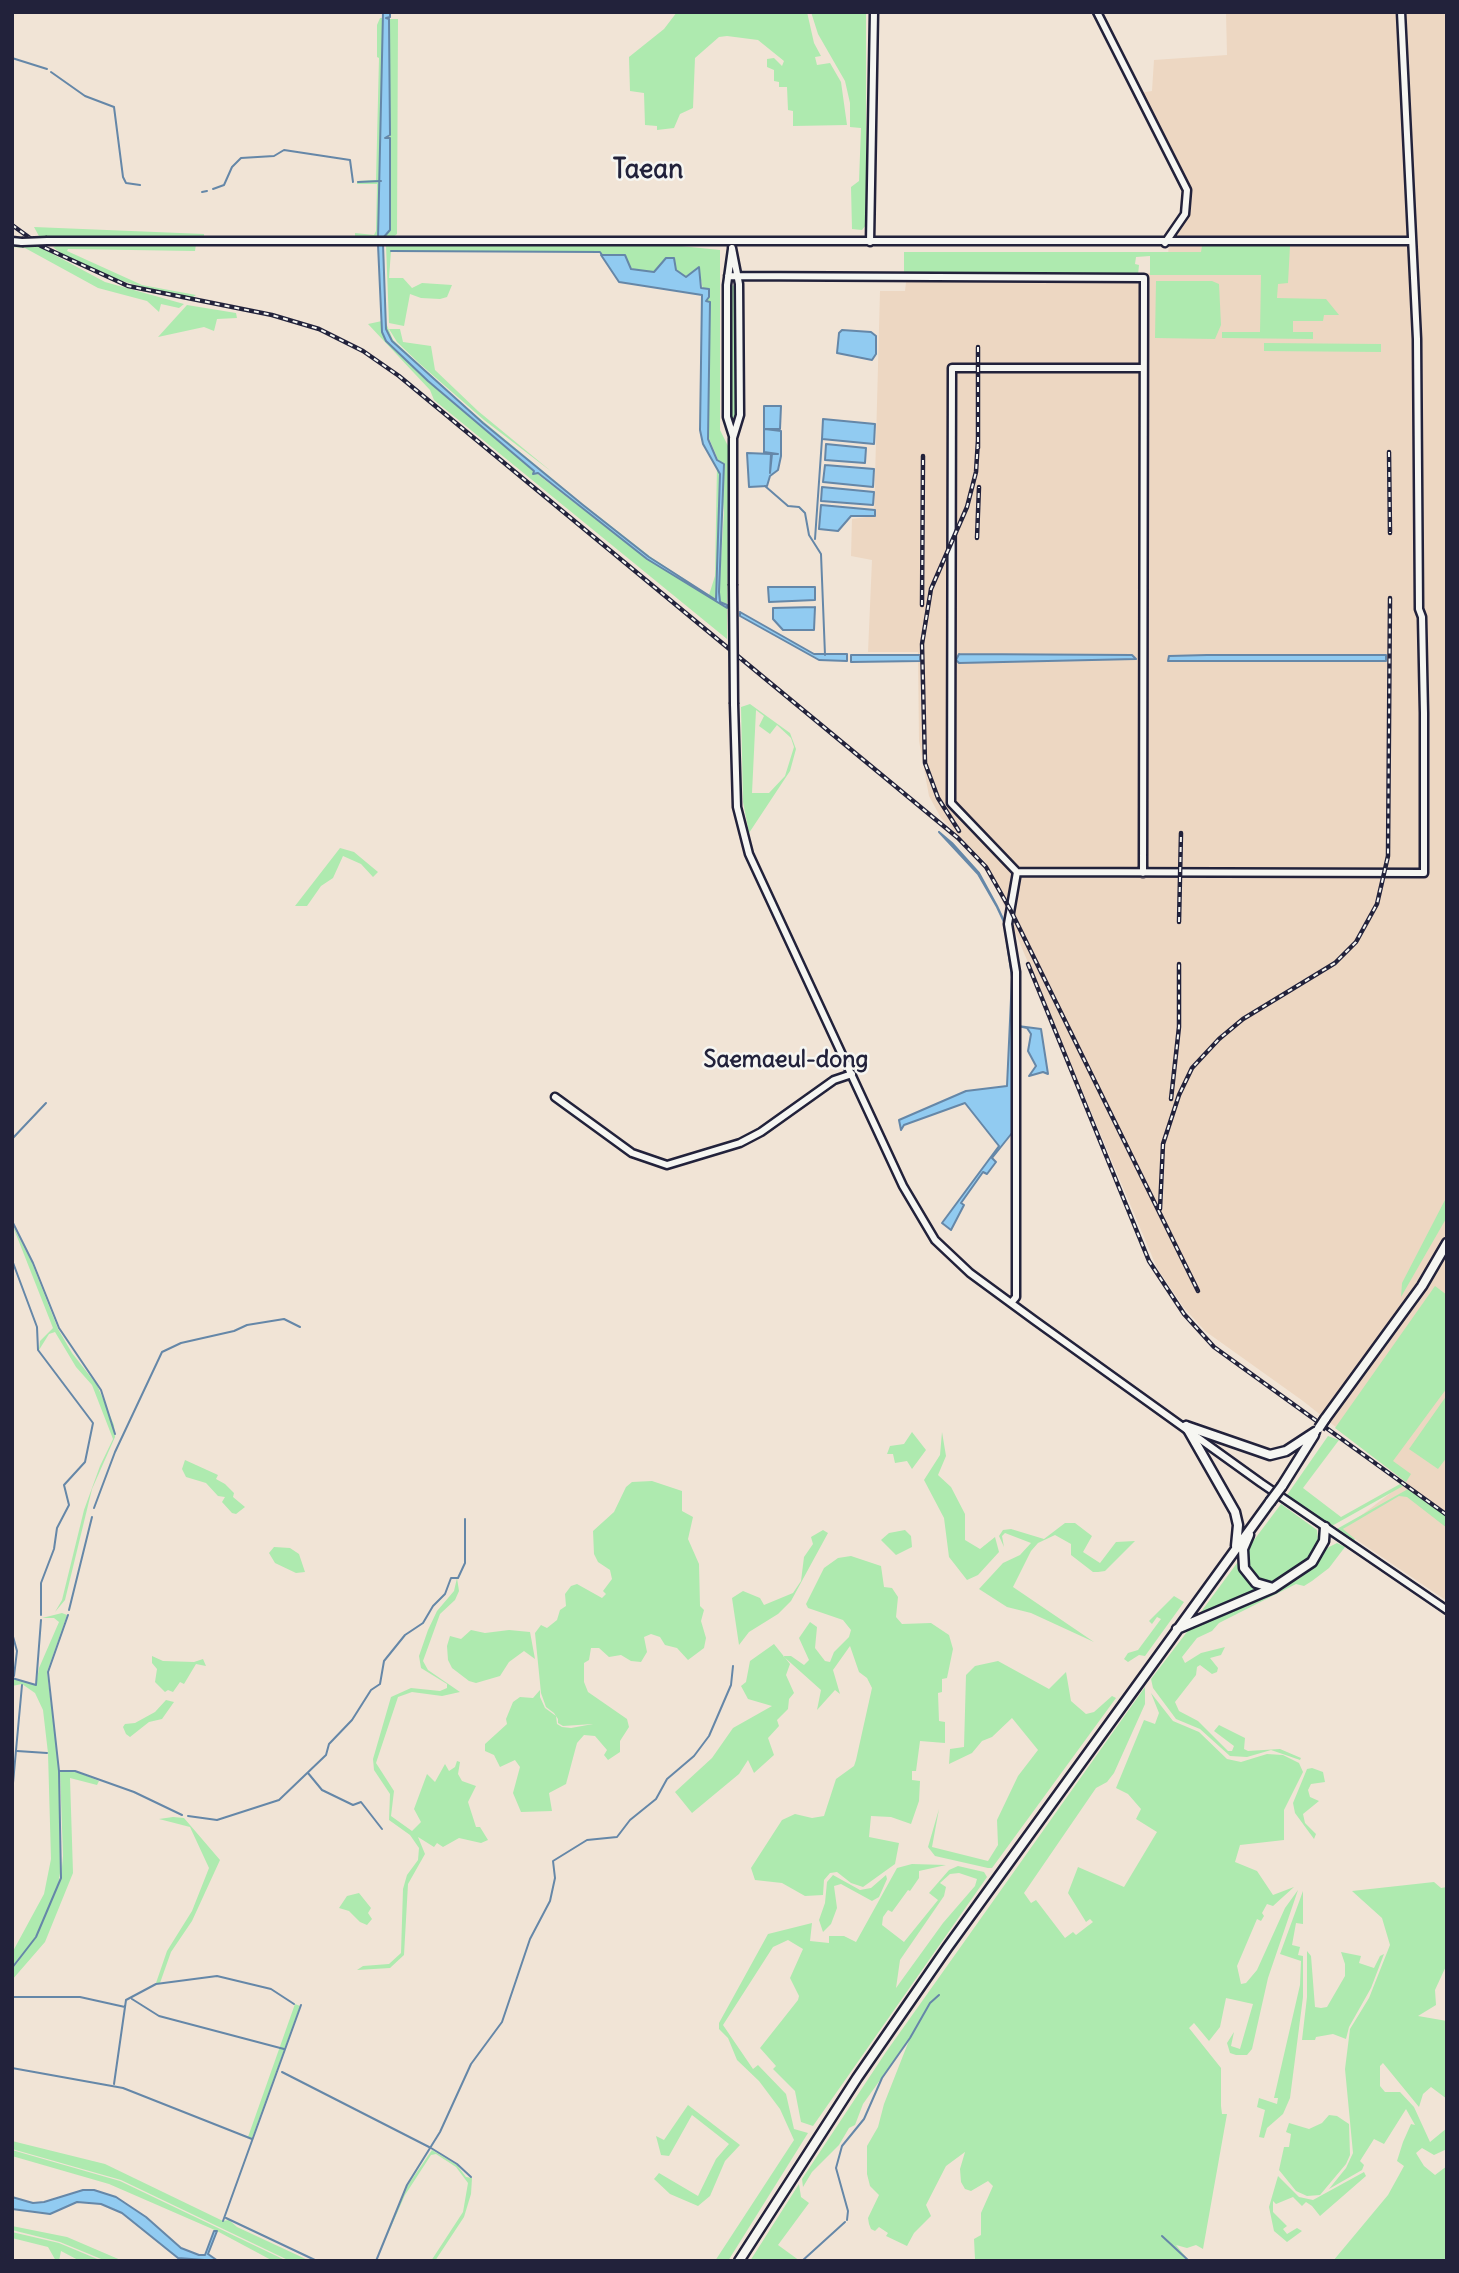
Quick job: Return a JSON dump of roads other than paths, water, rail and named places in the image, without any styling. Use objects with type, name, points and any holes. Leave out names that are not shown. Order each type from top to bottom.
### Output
[{"type":"highway","points":[[739,2261],[857,2078],[947,1948],[1282,1486],[1317,1430],[1422,1286],[1447,1243]]},
{"type":"highway","points":[[1186,1426],[1270,1455],[1286,1451],[1317,1430]]},
{"type":"highway","points":[[1186,1426],[1235,1512],[1238,1525],[1236,1547]]},
{"type":"highway","points":[[1254,1525],[1243,1549],[1244,1568],[1256,1583],[1273,1588]]},
{"type":"highway","points":[[1177,1629],[1273,1588],[1312,1562],[1321,1548],[1327,1528]]},
{"type":"street","points":[[870,243],[874,12]]},
{"type":"street","points":[[1097,12],[1187,190],[1185,214],[1165,243]]},
{"type":"street","points":[[1143,368],[952,368],[951,803],[1017,872],[1424,873],[1417,339],[1401,12]]},
{"type":"street","points":[[12,242],[380,241],[732,245],[1411,242]]},
{"type":"street","points":[[732,245],[728,276],[727,417],[733,438],[737,807],[744,841],[922,1222],[955,1261],[1011,1303],[1447,1610]]},
{"type":"street","points":[[732,245],[738,276],[740,415],[733,438]]},
{"type":"street","points":[[728,276],[1144,278],[1143,873]]},
{"type":"street","points":[[1011,1303],[1016,1297],[1016,972],[1008,924],[1017,872]]},
{"type":"street","points":[[555,1097],[632,1153],[667,1165],[740,1143],[761,1132],[834,1080],[852,1073]]},
{"type":"water","points":[[383,12],[390,12],[390,17],[386,18],[389,19],[390,135],[385,138],[390,138],[390,230],[383,238],[378,238]]},
{"type":"water","points":[[383,244],[386,329],[392,341],[483,423],[583,505],[649,557],[716,600],[720,474],[703,444],[700,430],[702,295],[619,282],[601,255],[625,255],[631,269],[654,272],[666,258],[674,258],[676,270],[686,277],[699,267],[701,288],[709,289],[706,301],[710,302],[708,439],[717,460],[724,464],[719,592],[720,602],[727,605],[727,608],[647,559],[538,473],[533,474],[534,471],[428,381],[386,341],[382,332],[378,245]]},
{"type":"water","points":[[842,330],[871,332],[876,336],[876,354],[872,360],[837,353],[839,333]]},
{"type":"water","points":[[764,406],[781,406],[780,429],[765,429],[781,431],[781,456],[778,470],[770,476],[767,486],[749,487],[747,453],[771,454],[770,473],[772,454],[778,454],[764,452]]},
{"type":"water","points":[[823,419],[875,424],[874,444],[822,439]]},
{"type":"water","points":[[826,444],[866,448],[865,463],[825,460]]},
{"type":"water","points":[[825,465],[874,469],[873,487],[823,482]]},
{"type":"water","points":[[822,487],[874,492],[873,505],[821,501]]},
{"type":"water","points":[[821,505],[875,510],[875,516],[851,516],[838,531],[819,529]]},
{"type":"water","points":[[768,587],[815,587],[815,600],[769,602]]},
{"type":"water","points":[[815,607],[814,630],[783,630],[773,619],[773,608]]},
{"type":"water","points":[[740,612],[814,654],[847,654],[847,661],[819,660],[740,616]]},
{"type":"water","points":[[959,654],[1132,655],[1136,659],[959,663],[956,660]]},
{"type":"water","points":[[851,655],[920,655],[920,661],[851,662]]},
{"type":"water","points":[[1386,655],[1386,661],[1168,661],[1169,656]]},
{"type":"water","points":[[939,832],[979,873],[997,906],[1004,921],[1012,977],[1004,922],[997,907],[978,874]]},
{"type":"water","points":[[1012,977],[1012,1133],[992,1158],[996,1162],[987,1174],[983,1172],[961,1203],[964,1205],[951,1230],[942,1223],[999,1146],[965,1103],[904,1125],[901,1130],[899,1120],[966,1091],[1007,1086]]},
{"type":"water","points":[[1018,1026],[1041,1029],[1048,1074],[1043,1072],[1029,1076],[1036,1066],[1028,1051],[1031,1034],[1027,1028]]},
{"type":"water","points":[[83,2190],[94,2190],[116,2197],[146,2217],[181,2248],[199,2255],[205,2255],[214,2231],[217,2231],[208,2254],[218,2261],[178,2258],[122,2213],[101,2204],[77,2202],[50,2214],[12,2209],[12,2197],[33,2203],[44,2202]]},
{"type":"waterway","points":[[12,58],[47,69]]},
{"type":"waterway","points":[[51,72],[85,96],[114,107],[123,177],[126,183],[140,185]]},
{"type":"waterway","points":[[213,189],[224,185],[232,167],[241,158],[274,156],[284,150],[350,160],[353,182]]},
{"type":"waterway","points":[[358,182],[381,181]]},
{"type":"waterway","points":[[202,192],[207,191]]},
{"type":"waterway","points":[[391,251],[600,252],[602,255]]},
{"type":"waterway","points":[[815,539],[822,439]]},
{"type":"waterway","points":[[765,486],[788,506],[799,507],[805,513],[809,535],[821,554],[825,655]]},
{"type":"waterway","points":[[12,1139],[46,1103]]},
{"type":"waterway","points":[[12,1221],[33,1263],[59,1328],[101,1390],[115,1434]]},
{"type":"waterway","points":[[12,1260],[37,1327],[38,1350],[93,1423],[85,1462],[64,1485],[69,1505],[57,1528],[54,1549],[41,1583],[41,1615]]},
{"type":"waterway","points":[[94,1508],[115,1452],[162,1352],[181,1343],[234,1331],[247,1325],[284,1319],[300,1327]]},
{"type":"waterway","points":[[69,1610],[92,1517]]},
{"type":"waterway","points":[[188,1816],[217,1820],[279,1800],[326,1755],[329,1744],[352,1720],[371,1690],[380,1684],[384,1661],[405,1635],[423,1623],[433,1606],[445,1594],[451,1578],[458,1578],[465,1563],[465,1519]]},
{"type":"waterway","points":[[12,1968],[36,1937],[61,1878],[59,1771],[48,1672],[68,1615]]},
{"type":"waterway","points":[[12,1678],[36,1685],[41,1620]]},
{"type":"waterway","points":[[12,1633],[17,1651],[14,1676]]},
{"type":"waterway","points":[[376,2261],[407,2185],[440,2132],[471,2064],[502,2022],[530,1939],[550,1901],[555,1878],[553,1861],[587,1840],[617,1837],[630,1820],[656,1799],[667,1779],[694,1756],[709,1736],[731,1685],[733,1666]]},
{"type":"waterway","points":[[12,1794],[22,1685]]},
{"type":"waterway","points":[[17,1751],[47,1753]]},
{"type":"waterway","points":[[59,1771],[75,1771],[134,1792],[182,1815]]},
{"type":"waterway","points":[[308,1773],[322,1790],[353,1805],[361,1802],[382,1829]]},
{"type":"waterway","points":[[125,2007],[126,2000],[156,1984],[217,1976],[271,1989],[294,2004]]},
{"type":"waterway","points":[[847,2220],[848,2211],[836,2168],[842,2146],[864,2119],[882,2078],[930,2003],[939,1995]]},
{"type":"waterway","points":[[12,1997],[80,1997],[125,2007],[114,2084]]},
{"type":"waterway","points":[[132,1999],[159,2016],[284,2049]]},
{"type":"waterway","points":[[223,2221],[301,2005]]},
{"type":"waterway","points":[[12,2068],[123,2088],[252,2139]]},
{"type":"waterway","points":[[282,2072],[431,2148],[457,2164],[471,2177]]},
{"type":"waterway","points":[[226,2218],[317,2261]]},
{"type":"waterway","points":[[802,2261],[845,2222]]},
{"type":"waterway","points":[[1162,2236],[1189,2261]]},
{"type":"railway","points":[[12,225],[41,246],[128,286],[272,315],[319,329],[363,351],[399,376],[958,838],[986,867],[1011,911],[1198,1291]]},
{"type":"railway","points":[[978,347],[978,448]]},
{"type":"railway","points":[[959,831],[938,798],[925,763],[922,644],[931,589],[967,507],[976,472],[978,440]]},
{"type":"railway","points":[[1389,452],[1390,533]]},
{"type":"railway","points":[[922,605],[923,456]]},
{"type":"railway","points":[[977,538],[979,487]]},
{"type":"railway","points":[[1160,1209],[1163,1144],[1179,1095],[1192,1068],[1219,1039],[1243,1019],[1335,963],[1356,942],[1377,904],[1388,856],[1390,598]]},
{"type":"railway","points":[[1179,922],[1181,833]]},
{"type":"railway","points":[[1028,964],[1149,1261],[1184,1314],[1214,1347],[1447,1515]]},
{"type":"railway","points":[[1171,1099],[1179,1027],[1179,964]]},
{"type":"district","name":"Taean","points":[[648,171]]},
{"type":"district","name":"Saemaeul-dong","points":[[786,1060]]}]
